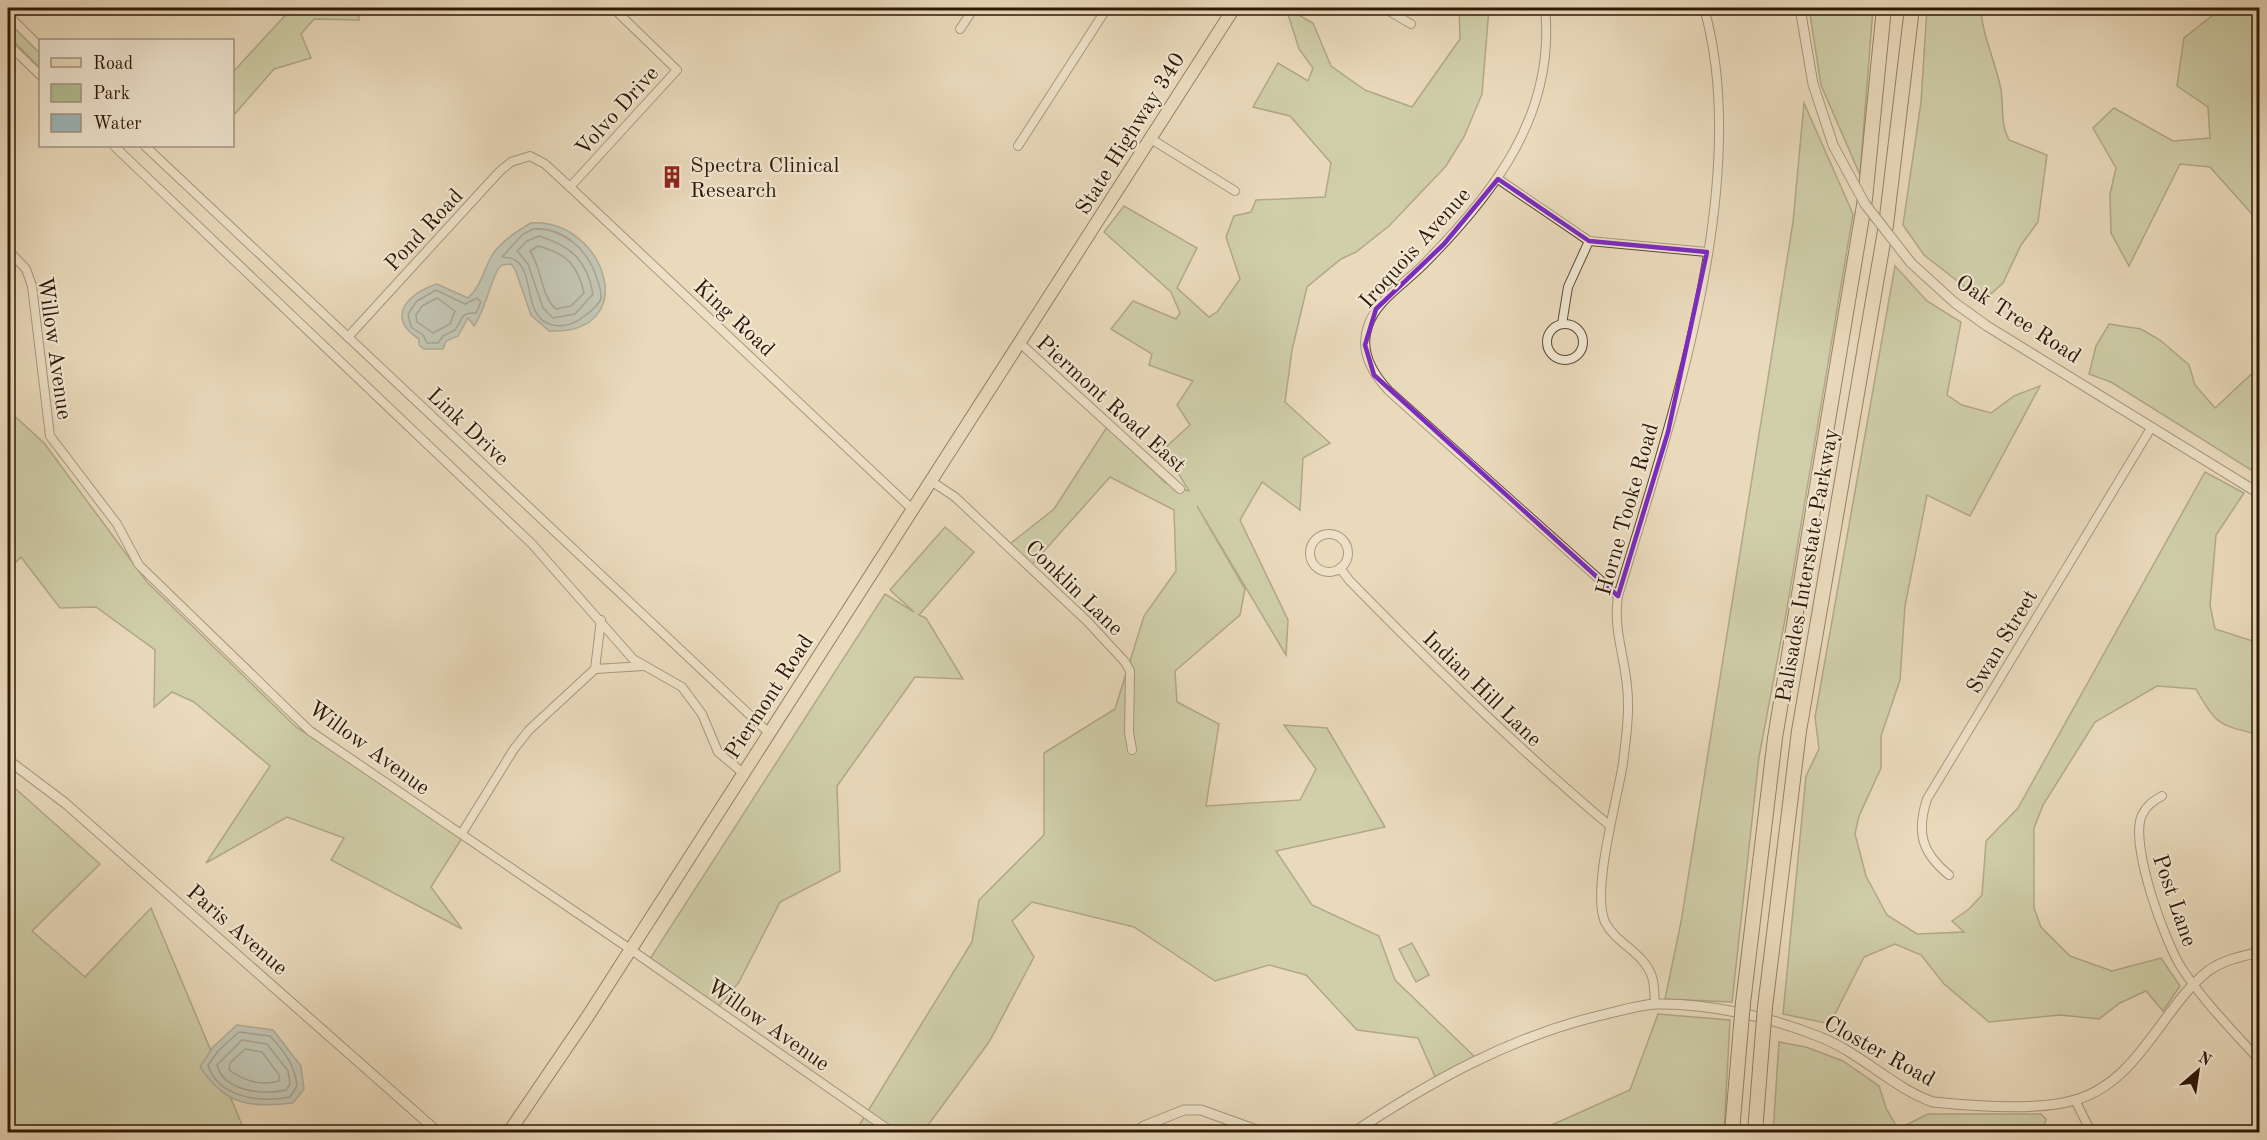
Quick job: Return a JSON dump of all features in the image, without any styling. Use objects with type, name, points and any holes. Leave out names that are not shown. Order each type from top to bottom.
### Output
[{"type":"highway","name":"Palisades Interstate Parkway","points":[[1732,1132],[1740,1026],[1773,749],[1865,199],[1884,8]]},
{"type":"highway","name":"Palisades Interstate Parkway","points":[[1755,1132],[1762,1030],[1799,731],[1886,225],[1912,8]]},
{"type":"main road","name":"State Highway 340","points":[[1060,281],[1234,8]]},
{"type":"main road","name":"Piermont Road","points":[[509,1132],[630,949],[1060,281]]},
{"type":"street","name":"Volvo Drive","points":[[570,187],[677,70],[613,8]]},
{"type":"street","points":[[960,29],[974,8]]},
{"type":"street","points":[[1018,146],[1107,8]]},
{"type":"street","points":[[1384,8],[1411,24]]},
{"type":"street","name":"Iroquois Avenue","points":[[1545,8],[1547,54],[1541,86],[1531,118],[1498,179],[1444,244],[1376,309],[1367,327],[1367,361],[1374,375],[1389,392],[1617,596]]},
{"type":"street","name":"Horne Tooke Road","points":[[1654,1004],[1652,977],[1641,958],[1605,921],[1602,898],[1609,825],[1622,766],[1628,710],[1627,684],[1617,638],[1615,615],[1617,596],[1668,432],[1688,350],[1707,252],[1717,167],[1718,90],[1715,58],[1704,8]]},
{"type":"street","name":"Oak Tree Road","points":[[1800,8],[1813,84],[1833,145],[1865,204],[1911,262],[1980,321],[2259,494]]},
{"type":"street","points":[[8,15],[39,46]]},
{"type":"street","points":[[8,44],[39,74]]},
{"type":"street","points":[[1151,139],[1235,191]]},
{"type":"street","points":[[115,147],[509,521],[601,619],[626,652],[644,666],[682,687],[702,714],[718,752],[743,773]]},
{"type":"street","name":"Link Drive","points":[[146,147],[769,733]]},
{"type":"street","name":"King Road","points":[[530,156],[545,164],[570,187],[912,509]]},
{"type":"street","name":"Pond Road","points":[[348,337],[499,172],[511,162],[530,156]]},
{"type":"street","points":[[1498,179],[1589,241],[1707,252]]},
{"type":"street","points":[[1562,324],[1576,327],[1583,337],[1579,354],[1568,360],[1556,357],[1547,343],[1550,332],[1562,324],[1568,287],[1589,241]]},
{"type":"street","name":"Willow Avenue","points":[[8,250],[26,269],[32,286],[50,436],[117,524],[140,565],[310,731],[462,833],[892,1132]]},
{"type":"street","name":"Piermont Road East","points":[[1021,344],[1180,489]]},
{"type":"street","name":"Swan Street","points":[[1949,875],[1935,864],[1922,835],[1921,819],[1927,800],[2151,428]]},
{"type":"street","name":"Conklin Lane","points":[[931,481],[955,497],[1087,621],[1125,662],[1130,670],[1129,732],[1132,750]]},
{"type":"street","points":[[1330,534],[1346,545],[1347,557],[1340,568],[1323,571],[1313,564],[1310,553],[1318,538],[1330,534]]},
{"type":"street","name":"Indian Hill Lane","points":[[1340,568],[1448,681],[1545,772],[1609,825]]},
{"type":"street","points":[[595,669],[601,619]]},
{"type":"street","points":[[462,833],[514,749],[529,730],[595,669],[644,666]]},
{"type":"street","name":"Paris Avenue","points":[[8,760],[66,803],[438,1132]]},
{"type":"street","name":"Post Lane","points":[[2162,796],[2150,804],[2142,816],[2138,838],[2142,861],[2173,953],[2194,985],[2259,1061]]},
{"type":"street","name":"Closter Road","points":[[1354,1132],[1453,1072],[1504,1046],[1584,1019],[1654,1004],[1727,1012],[1808,1032],[1875,1067],[1915,1096],[1933,1102],[2049,1105],[2075,1100],[2093,1093],[2135,1059],[2194,985],[2209,970],[2228,960],[2259,952]]},
{"type":"street","points":[[2075,1100],[2091,1132]]},
{"type":"street","points":[[1135,1132],[1184,1110],[1202,1110],[1262,1132]]},
{"type":"highlighted area","points":[[1498,179],[1589,241],[1707,252],[1668,432],[1618,596],[1374,375],[1365,345],[1376,309],[1444,244]]},
{"type":"green space","points":[[292,8],[358,8],[359,20],[314,19],[301,34],[311,58],[274,69],[234,115],[234,71]]},
{"type":"green space","points":[[1286,8],[1313,23],[1331,66],[1365,90],[1412,107],[1460,39],[1459,8],[1489,8],[1482,94],[1464,137],[1446,166],[1389,226],[1356,252],[1341,259],[1307,287],[1292,350],[1285,402],[1330,443],[1303,458],[1300,510],[1262,482],[1240,520],[1288,620],[1286,655],[1197,506],[1245,589],[1240,615],[1175,671],[1177,702],[1219,724],[1206,806],[1300,800],[1316,769],[1284,725],[1327,728],[1385,827],[1276,851],[1312,905],[1379,936],[1395,980],[1477,1059],[1437,1081],[1418,1038],[1357,1030],[1306,975],[1269,965],[1215,981],[1134,927],[1032,902],[1012,921],[1034,957],[989,1042],[923,1132],[855,1132],[972,942],[979,900],[1044,835],[1044,753],[1115,709],[1144,616],[1176,571],[1174,510],[1110,477],[1029,568],[1006,547],[1054,509],[1107,427],[1166,483],[1189,491],[1164,449],[1190,425],[1177,405],[1193,381],[1149,365],[1152,354],[1111,329],[1133,301],[1176,319],[1180,313],[1171,292],[1104,232],[1124,206],[1197,248],[1177,288],[1209,317],[1218,311],[1240,279],[1226,237],[1234,216],[1251,212],[1256,200],[1325,197],[1331,163],[1290,116],[1253,107],[1278,63],[1308,81],[1313,68],[1299,49]]},
{"type":"green space","points":[[1809,8],[1873,8],[1860,175],[1821,85]]},
{"type":"green space","points":[[1927,8],[1981,8],[1984,29],[2001,90],[2006,134],[2009,140],[2047,155],[2038,222],[2021,245],[2003,283],[1983,301],[1924,255],[1903,225],[1921,102]]},
{"type":"green space","points":[[2222,8],[2259,8],[2259,222],[2210,167],[2180,164],[2129,266],[2111,233],[2110,194],[2116,168],[2093,128],[2114,108],[2173,141],[2210,138],[2208,107],[2177,86],[2184,38]]},
{"type":"green space","points":[[8,17],[39,47],[39,67],[8,36]]},
{"type":"green space","points":[[1804,103],[1853,214],[1786,614],[1759,757],[1732,1002],[1665,999],[1681,922],[1793,222]]},
{"type":"green space","points":[[1895,266],[1927,301],[1961,322],[1947,395],[1962,405],[1991,413],[2014,396],[2040,386],[1970,516],[1927,495],[1905,606],[1900,680],[1881,736],[1881,768],[1859,816],[1855,834],[1866,876],[1887,915],[1917,934],[1964,932],[1952,921],[1969,909],[1982,895],[1986,841],[2018,808],[2205,472],[2244,493],[2216,535],[2210,605],[2215,629],[2259,643],[2259,735],[2235,729],[2220,722],[2209,711],[2196,689],[2157,686],[2095,722],[2043,805],[2034,828],[2034,908],[2041,927],[2070,956],[2112,971],[2161,958],[2180,986],[2163,1011],[2146,991],[2120,1003],[2099,1019],[2060,1015],[1989,1022],[1944,984],[1921,955],[1895,944],[1864,957],[1830,1024],[1783,1014],[1806,776],[1819,749],[1815,717]]},
{"type":"green space","points":[[2109,324],[2141,329],[2160,340],[2189,365],[2195,385],[2215,408],[2259,367],[2259,475],[2111,382],[2089,374],[2096,346]]},
{"type":"green space","points":[[8,410],[44,443],[147,582],[296,727],[464,835],[431,887],[462,929],[331,860],[344,838],[287,817],[206,863],[270,766],[194,702],[172,692],[154,707],[155,650],[96,607],[60,608],[21,557],[8,570]]},
{"type":"green space","points":[[945,527],[974,552],[919,615],[926,618],[963,679],[915,677],[837,786],[840,871],[780,902],[739,982],[714,1012],[648,962],[885,594],[914,612],[890,590]]},
{"type":"green space","points":[[8,782],[100,864],[32,931],[85,977],[151,908],[245,1132],[8,1132]]},
{"type":"green space","points":[[1412,943],[1429,975],[1416,982],[1399,949]]},
{"type":"green space","points":[[1658,1014],[1730,1020],[1724,1132],[1536,1132],[1630,1090]]},
{"type":"green space","points":[[1779,1042],[1806,1047],[1843,1061],[1879,1086],[1886,1108],[1898,1129],[1928,1114],[2041,1114],[2046,1119],[2043,1132],[1773,1132]]},
{"type":"water","points":[[531,223],[557,226],[578,238],[594,256],[603,277],[605,297],[597,315],[579,327],[549,331],[531,315],[515,269],[511,264],[502,265],[495,275],[474,326],[468,318],[458,336],[446,341],[443,349],[424,349],[419,345],[419,339],[403,322],[404,307],[410,300],[417,293],[437,284],[468,298],[479,284],[494,252]]},
{"type":"water","points":[[237,1025],[273,1030],[301,1066],[304,1089],[293,1103],[263,1105],[239,1101],[219,1089],[200,1067],[213,1047]]},
{"type":"place","name":"Spectra Clinical Research","points":[[672,177]]}]
